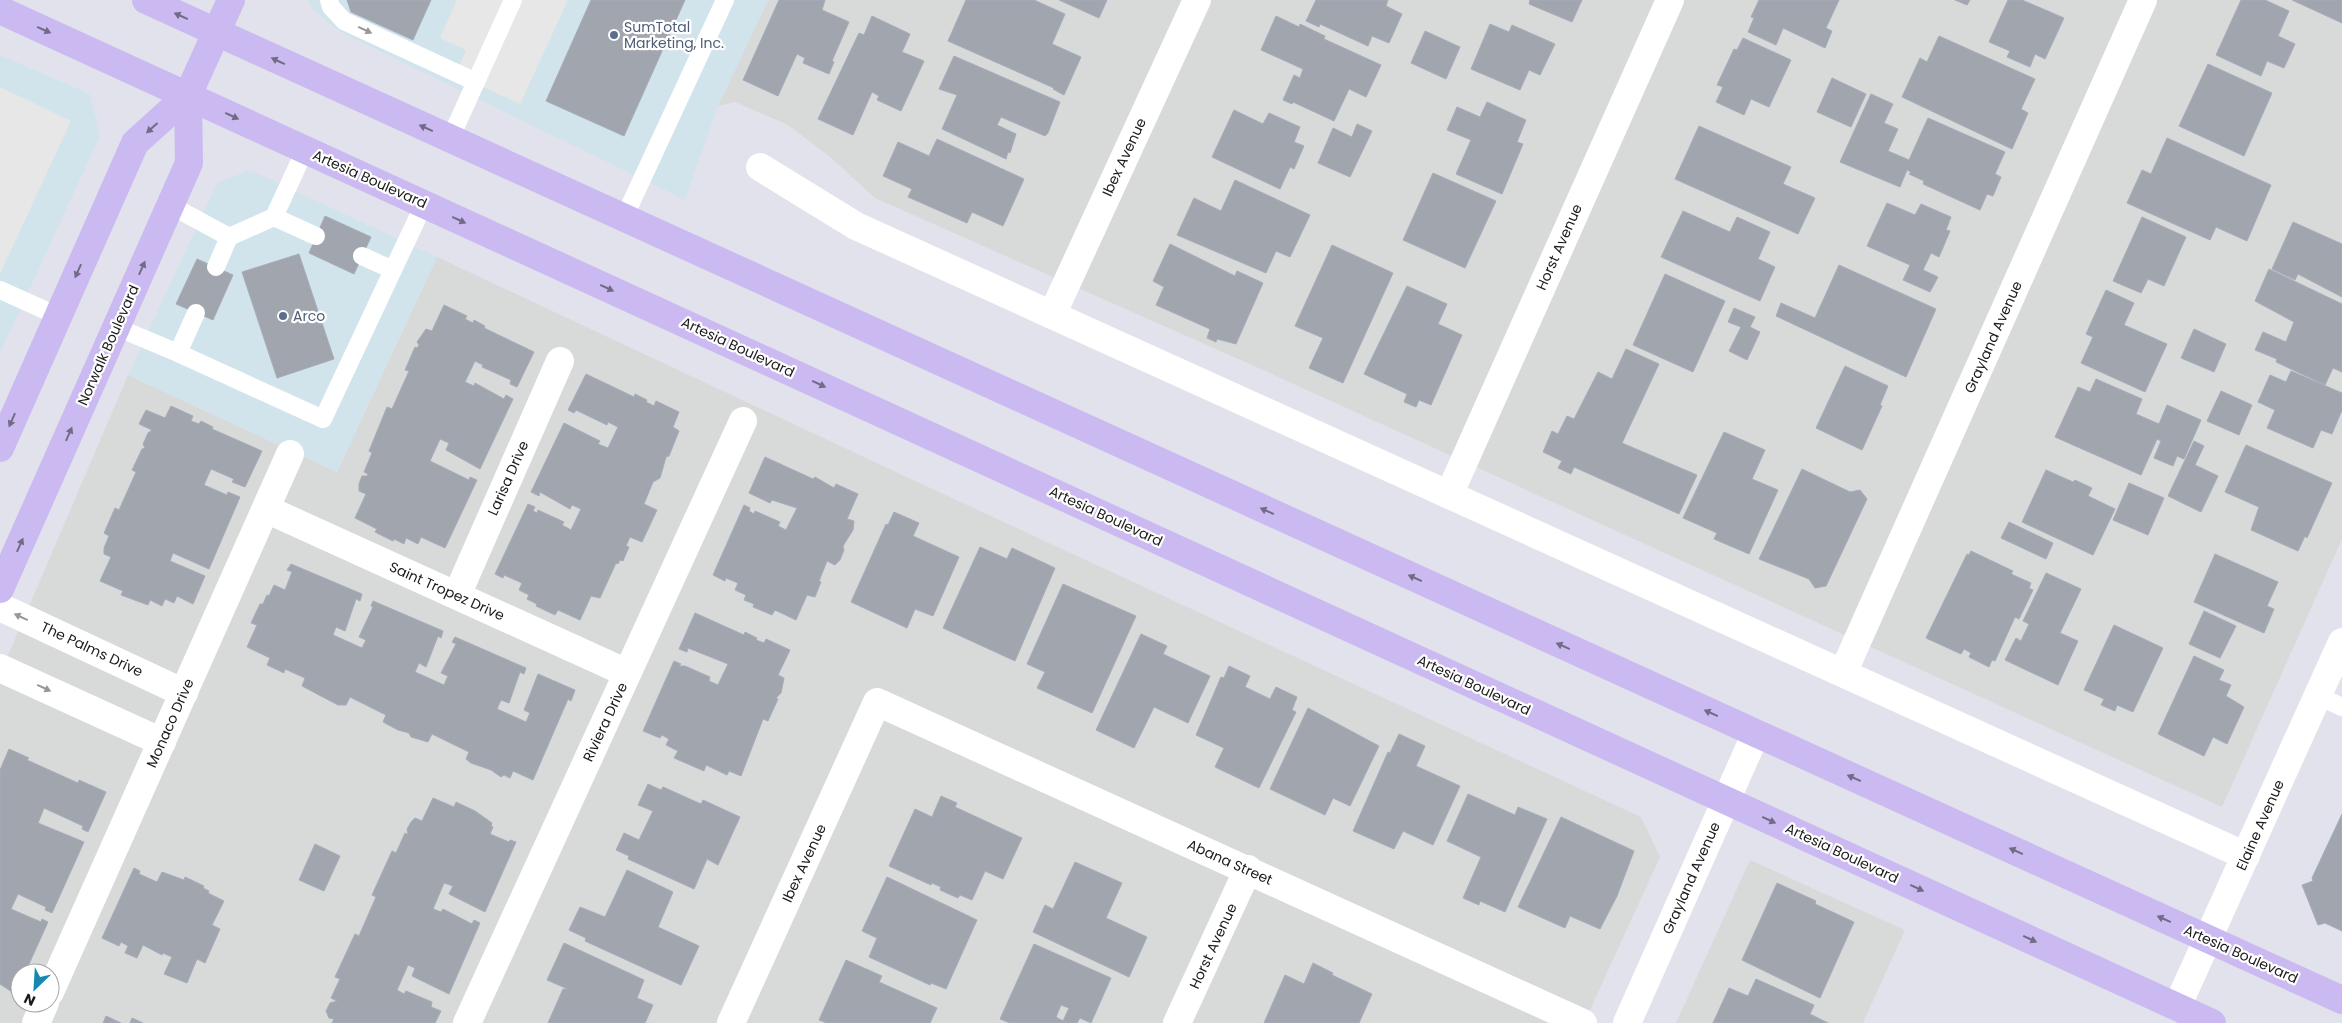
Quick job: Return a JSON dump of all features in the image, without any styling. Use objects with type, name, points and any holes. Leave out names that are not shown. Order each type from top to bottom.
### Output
[{"type":"main road","name":"Artesia Boulevard","points":[[146,0],[2342,1000]]},
{"type":"main road","name":"Norwalk Boulevard","points":[[0,448],[135,143],[188,96],[231,0]]},
{"type":"main road","name":"Artesia Boulevard","points":[[0,10],[2212,1023]]},
{"type":"main road","name":"Norwalk Boulevard","points":[[0,589],[189,163],[188,96]]},
{"type":"street","name":"Ibex Avenue","points":[[1052,315],[1197,0]]},
{"type":"street","name":"Horst Avenue","points":[[1449,495],[1670,0]]},
{"type":"street","name":"Grayland Avenue","points":[[1843,673],[2143,0]]},
{"type":"street","points":[[760,167],[856,226],[2246,856]]},
{"type":"street","name":"Larisa Drive","points":[[457,595],[560,361]]},
{"type":"street","name":"Riviera Drive","points":[[467,1023],[743,421]]},
{"type":"street","name":"Monaco Drive","points":[[60,970],[290,454]]},
{"type":"street","name":"Saint Tropez Drive","points":[[266,509],[627,673]]},
{"type":"street","name":"The Palms Drive","points":[[0,607],[184,693]]},
{"type":"street","name":"Elaine Avenue","points":[[2178,1007],[2246,856],[2330,701],[2342,642]]},
{"type":"street","points":[[0,668],[162,742]]},
{"type":"street","name":"Ibex Avenue","points":[[731,1023],[877,702]]},
{"type":"street","name":"Abana Street","points":[[877,702],[1248,869],[1583,1023]]},
{"type":"street","name":"Grayland Avenue","points":[[1627,1023],[1756,733]]},
{"type":"street","name":"Horst Avenue","points":[[1177,1023],[1248,869]]},
{"type":"lane","points":[[329,0],[331,7],[344,21],[476,82]]},
{"type":"lane","points":[[450,138],[513,0]]},
{"type":"lane","points":[[624,218],[725,0]]},
{"type":"lane","points":[[216,267],[229,237],[274,217],[306,150]]},
{"type":"lane","points":[[116,327],[323,418],[424,204]]},
{"type":"lane","points":[[170,205],[229,237]]},
{"type":"lane","points":[[274,217],[316,236]]},
{"type":"lane","points":[[362,256],[393,270]]},
{"type":"lane","points":[[0,290],[58,316]]},
{"type":"lane","points":[[178,353],[196,313]]},
{"type":"shaded area","points":[[308,0],[768,0],[718,106],[685,200],[340,32],[312,9]]},
{"type":"shaded area","points":[[457,0],[568,0],[520,104],[456,74],[466,50],[440,38]]},
{"type":"shaded area","points":[[768,0],[2342,0],[2342,539],[2222,807],[1263,370],[875,198],[829,156],[788,125],[735,102],[718,106]]},
{"type":"shaded area","points":[[0,55],[90,94],[100,136],[0,353]]},
{"type":"shaded area","points":[[0,87],[71,121],[0,274]]},
{"type":"shaded area","name":"Arco","points":[[250,170],[437,257],[337,472],[128,375],[217,183]]},
{"type":"shaded area","points":[[437,257],[1641,817],[1660,857],[1584,1023],[0,1023],[0,674],[128,375],[337,472]]},
{"type":"shaded area","points":[[1750,860],[1905,930],[1863,1023],[1676,1023]]},
{"type":"building","points":[[347,0],[431,0],[413,40],[351,12]]},
{"type":"building","points":[[591,0],[685,0],[624,136],[546,101]]},
{"type":"building","points":[[779,0],[825,0],[822,10],[849,22],[832,61],[834,62],[829,74],[803,63],[805,58],[797,54],[778,96],[743,80]]},
{"type":"building","points":[[966,0],[1034,0],[1065,14],[1052,44],[1081,57],[1064,95],[1054,88],[948,41]]},
{"type":"building","points":[[1059,0],[1107,0],[1099,18]]},
{"type":"building","points":[[1316,0],[1388,0],[1386,6],[1402,14],[1389,43],[1372,36],[1368,46],[1320,24],[1319,27],[1306,21]]},
{"type":"building","points":[[1530,0],[1582,0],[1572,22],[1529,4]]},
{"type":"building","points":[[1759,0],[1839,0],[1826,28],[1832,31],[1825,48],[1783,28],[1776,45],[1748,32],[1754,18],[1751,17]]},
{"type":"building","points":[[1955,0],[1970,0],[1967,5]]},
{"type":"building","points":[[2008,0],[2022,0],[2064,18],[2045,59],[2035,54],[2030,67],[2007,57],[2010,51],[1989,42]]},
{"type":"building","points":[[2241,0],[2265,0],[2289,11],[2278,36],[2295,44],[2284,68],[2267,61],[2261,76],[2216,55]]},
{"type":"building","points":[[2292,0],[2342,0],[2342,23]]},
{"type":"building","points":[[872,16],[910,34],[902,52],[924,61],[901,111],[877,100],[879,96],[872,92],[853,135],[818,119],[859,33],[864,35]]},
{"type":"building","points":[[1276,16],[1299,27],[1300,24],[1325,36],[1324,39],[1381,65],[1366,97],[1349,89],[1334,121],[1293,102],[1292,104],[1283,100],[1294,75],[1300,78],[1303,69],[1261,50]]},
{"type":"building","points":[[1490,24],[1509,32],[1512,25],[1555,44],[1540,75],[1529,70],[1520,90],[1471,69]]},
{"type":"building","points":[[1425,31],[1460,47],[1446,79],[1411,63]]},
{"type":"building","points":[[1939,36],[2035,79],[2021,109],[2028,113],[2012,149],[1902,97],[1920,58],[1927,62]]},
{"type":"building","points":[[1743,38],[1791,60],[1769,107],[1751,99],[1744,115],[1716,102],[1723,87],[1717,85],[1734,49],[1737,50]]},
{"type":"building","points":[[954,56],[1060,102],[1048,133],[1045,136],[1001,117],[997,125],[1016,134],[1006,159],[942,129],[957,95],[939,89]]},
{"type":"building","points":[[2208,64],[2272,93],[2244,156],[2179,126]]},
{"type":"building","points":[[1832,78],[1866,94],[1851,127],[1817,112]]},
{"type":"building","points":[[1871,94],[1893,104],[1884,123],[1898,129],[1888,151],[1909,160],[1928,118],[2005,152],[1995,174],[2001,177],[1993,196],[1987,194],[1980,210],[1923,184],[1924,181],[1909,174],[1911,172],[1907,170],[1900,187],[1840,162]]},
{"type":"building","points":[[1487,102],[1526,120],[1517,142],[1523,144],[1502,194],[1456,174],[1471,140],[1447,130],[1457,107],[1480,117]]},
{"type":"building","points":[[1234,110],[1263,124],[1269,113],[1300,127],[1294,142],[1304,146],[1294,169],[1290,167],[1280,189],[1212,157]]},
{"type":"building","points":[[1357,124],[1372,131],[1350,177],[1318,163],[1333,128],[1352,137]]},
{"type":"building","points":[[1699,126],[1791,167],[1783,184],[1815,198],[1798,234],[1675,179]]},
{"type":"building","points":[[2167,138],[2271,185],[2247,241],[2216,227],[2210,240],[2127,203],[2142,170],[2151,174]]},
{"type":"building","points":[[937,139],[1024,179],[1003,226],[972,212],[967,223],[908,197],[912,189],[883,176],[898,142],[929,156]]},
{"type":"building","points":[[1433,173],[1496,201],[1465,268],[1403,240]]},
{"type":"building","points":[[1235,180],[1310,215],[1290,257],[1276,251],[1266,273],[1177,235],[1194,198],[1221,211]]},
{"type":"building","points":[[1887,203],[1915,215],[1921,204],[1951,217],[1946,230],[1950,231],[1939,257],[1931,253],[1923,270],[1938,277],[1930,292],[1903,280],[1910,265],[1867,246]]},
{"type":"building","points":[[1683,211],[1730,232],[1737,217],[1770,232],[1758,259],[1775,267],[1760,301],[1661,257]]},
{"type":"building","points":[[325,216],[371,237],[354,274],[309,253]]},
{"type":"building","points":[[2142,217],[2186,237],[2164,286],[2148,279],[2141,293],[2113,281]]},
{"type":"building","points":[[2293,222],[2342,244],[2342,297],[2298,274],[2295,280],[2272,269]]},
{"type":"building","points":[[1170,244],[1235,276],[1237,271],[1263,283],[1236,344],[1217,339],[1216,342],[1207,338],[1210,329],[1156,305],[1164,287],[1153,281]]},
{"type":"building","points":[[1332,245],[1393,273],[1343,383],[1309,368],[1323,338],[1295,326]]},
{"type":"building","points":[[299,254],[334,359],[277,378],[242,272]]},
{"type":"building","points":[[197,259],[233,275],[213,320],[176,304]]},
{"type":"building","points":[[1839,265],[1936,309],[1906,377],[1776,316],[1781,303],[1815,318]]},
{"type":"building","points":[[2269,269],[2342,304],[2342,372],[2333,368],[2325,385],[2276,362],[2277,359],[2255,350],[2263,332],[2286,342],[2294,322],[2255,301]]},
{"type":"building","points":[[1665,274],[1725,301],[1693,372],[1633,345]]},
{"type":"building","points":[[1407,286],[1447,304],[1438,324],[1462,335],[1431,405],[1419,400],[1416,407],[1404,402],[1407,394],[1364,374]]},
{"type":"building","points":[[2106,290],[2134,303],[2124,325],[2167,344],[2145,392],[2081,363],[2093,337],[2086,334]]},
{"type":"building","points":[[444,305],[467,316],[465,319],[473,323],[474,320],[485,326],[484,328],[534,352],[517,387],[510,384],[511,380],[482,367],[483,365],[475,361],[465,382],[474,386],[475,383],[504,399],[506,395],[513,399],[480,469],[446,450],[449,443],[440,439],[430,461],[469,480],[470,477],[477,480],[445,548],[421,537],[418,544],[406,538],[404,544],[394,539],[393,541],[375,532],[377,529],[355,518],[366,494],[359,491],[359,484],[362,476],[367,476],[368,474],[364,472],[372,453],[369,451],[387,407],[392,409],[409,371],[405,370],[415,347],[417,348],[419,345],[417,342],[426,329],[432,331]]},
{"type":"building","points":[[1734,308],[1755,317],[1750,327],[1760,332],[1747,360],[1729,351],[1741,327],[1728,322]]},
{"type":"building","points":[[2194,329],[2226,344],[2214,372],[2181,358]]},
{"type":"building","points":[[1626,349],[1659,364],[1622,443],[1697,475],[1679,514],[1574,467],[1571,474],[1558,468],[1562,461],[1543,452],[1552,431],[1558,434],[1567,416],[1574,419],[1598,372],[1612,379]]},
{"type":"building","points":[[1845,366],[1888,386],[1880,405],[1882,406],[1862,450],[1816,428]]},
{"type":"building","points":[[2291,371],[2342,393],[2342,410],[2332,434],[2321,430],[2313,448],[2267,428],[2275,410],[2258,402],[2270,375],[2286,382]]},
{"type":"building","points":[[586,374],[634,397],[635,394],[654,406],[656,401],[679,412],[673,427],[679,431],[669,456],[666,457],[660,478],[653,482],[644,504],[657,510],[642,542],[630,537],[626,546],[629,547],[623,561],[620,560],[618,564],[616,563],[600,598],[591,596],[580,620],[558,610],[555,615],[536,606],[537,604],[527,599],[529,595],[519,590],[522,583],[504,575],[503,578],[495,574],[528,504],[535,507],[533,511],[537,513],[538,510],[564,522],[562,525],[571,530],[581,509],[572,505],[570,509],[540,492],[539,496],[531,492],[564,423],[600,441],[598,444],[608,448],[618,427],[608,422],[607,425],[576,410],[574,413],[568,410]]},
{"type":"building","points":[[2096,379],[2142,399],[2136,414],[2159,424],[2167,405],[2201,420],[2184,459],[2177,456],[2173,466],[2154,458],[2161,441],[2157,439],[2141,475],[2055,437],[2078,387],[2090,392]]},
{"type":"building","points":[[2221,391],[2252,405],[2239,435],[2207,421]]},
{"type":"building","points":[[171,406],[193,416],[191,421],[199,424],[201,421],[213,427],[212,429],[262,451],[245,487],[232,482],[234,479],[211,469],[204,485],[227,495],[228,492],[240,497],[209,569],[173,553],[170,561],[205,576],[193,604],[177,596],[174,603],[165,599],[162,606],[150,600],[148,605],[121,595],[123,591],[100,581],[111,557],[104,554],[104,548],[109,536],[104,533],[115,508],[119,510],[136,472],[132,470],[142,449],[145,448],[143,444],[148,433],[152,430],[139,424],[146,410],[165,418]]},
{"type":"building","points":[[1724,432],[1765,450],[1752,479],[1778,490],[1749,554],[1714,539],[1717,533],[1683,518]]},
{"type":"building","points":[[2194,441],[2204,446],[2195,465],[2218,476],[2201,512],[2168,496]]},
{"type":"building","points":[[2246,445],[2332,483],[2307,538],[2305,536],[2298,551],[2251,530],[2259,507],[2225,492]]},
{"type":"building","points":[[765,457],[813,479],[815,477],[834,488],[836,484],[858,494],[847,519],[854,521],[853,530],[843,546],[844,550],[840,560],[835,565],[827,561],[815,597],[807,595],[796,620],[775,610],[772,615],[753,607],[754,604],[744,600],[746,595],[735,590],[738,583],[726,578],[725,581],[713,575],[744,505],[750,508],[749,511],[754,514],[755,511],[780,522],[778,526],[786,530],[797,508],[772,500],[770,503],[749,493]]},
{"type":"building","points":[[1802,469],[1850,492],[1860,490],[1867,499],[1826,586],[1815,588],[1809,579],[1759,559]]},
{"type":"building","points":[[2046,470],[2092,488],[2088,496],[2115,509],[2093,555],[2022,522]]},
{"type":"building","points":[[2129,483],[2164,498],[2148,535],[2113,520]]},
{"type":"building","points":[[894,512],[919,523],[913,536],[959,557],[933,616],[915,609],[907,628],[851,602],[886,524],[888,525]]},
{"type":"building","points":[[2009,522],[2053,543],[2046,559],[2001,538]]},
{"type":"building","points":[[980,547],[1007,559],[1012,548],[1055,568],[1015,661],[943,628]]},
{"type":"building","points":[[1971,551],[2013,571],[2011,574],[2031,583],[2029,588],[2033,590],[2019,619],[2015,617],[1995,661],[1992,660],[1989,667],[1969,657],[1971,653],[1964,649],[1961,654],[1926,638],[1967,554],[1969,555]]},
{"type":"building","points":[[2215,554],[2278,582],[2267,606],[2274,609],[2264,633],[2194,602]]},
{"type":"building","points":[[291,564],[362,594],[360,601],[356,599],[345,631],[336,627],[333,635],[362,648],[366,640],[359,637],[373,607],[371,606],[373,601],[443,631],[441,638],[438,636],[426,667],[419,663],[415,672],[444,685],[448,676],[441,673],[456,644],[452,642],[455,637],[526,668],[524,674],[520,672],[509,703],[501,700],[497,709],[526,722],[530,713],[524,710],[538,674],[575,690],[571,701],[568,699],[533,780],[513,771],[510,778],[504,775],[501,777],[491,770],[471,763],[466,759],[469,752],[432,734],[428,742],[411,737],[409,733],[398,730],[383,722],[386,715],[350,697],[346,705],[338,705],[302,686],[305,678],[285,669],[284,673],[267,665],[270,658],[247,647],[257,625],[251,623],[260,604],[263,604],[267,595],[269,596],[274,585],[285,590],[292,572],[287,570]]},
{"type":"building","points":[[2046,573],[2081,589],[2060,633],[2078,641],[2058,685],[2005,660],[2016,638],[2021,641],[2029,624],[2023,621]]},
{"type":"building","points":[[1063,584],[1136,616],[1092,713],[1037,688],[1045,672],[1027,664]]},
{"type":"building","points":[[2204,611],[2236,626],[2220,658],[2189,644]]},
{"type":"building","points":[[695,613],[744,635],[745,632],[757,638],[756,640],[764,643],[766,639],[790,650],[778,675],[784,678],[781,693],[776,698],[778,699],[768,721],[763,719],[741,776],[729,771],[727,775],[706,765],[704,771],[674,758],[678,751],[666,745],[669,739],[662,735],[660,738],[643,731],[674,661],[681,664],[679,666],[685,666],[710,677],[709,681],[718,685],[728,664],[688,648],[687,652],[679,649]]},
{"type":"building","points":[[2114,625],[2163,648],[2133,712],[2117,705],[2115,711],[2101,705],[2104,699],[2084,690]]},
{"type":"building","points":[[1141,634],[1167,646],[1163,654],[1210,676],[1188,723],[1154,707],[1134,748],[1096,730]]},
{"type":"building","points":[[2194,656],[2224,670],[2219,680],[2231,685],[2226,696],[2244,707],[2227,744],[2213,737],[2204,756],[2158,734]]},
{"type":"building","points":[[1229,666],[1250,676],[1245,687],[1270,699],[1276,687],[1297,697],[1292,710],[1296,712],[1259,788],[1215,767],[1224,748],[1196,735],[1221,677],[1224,678]]},
{"type":"building","points":[[1308,708],[1379,746],[1350,806],[1333,798],[1325,815],[1270,789]]},
{"type":"building","points":[[1399,734],[1425,746],[1416,766],[1460,786],[1433,845],[1403,831],[1394,849],[1353,831],[1388,752],[1390,753]]},
{"type":"building","points":[[9,749],[29,758],[27,760],[78,783],[79,780],[106,792],[88,832],[82,829],[83,826],[44,808],[38,823],[84,842],[52,913],[45,910],[46,907],[18,894],[11,909],[41,922],[42,919],[48,922],[30,963],[10,963],[10,991],[0,984],[0,770]]},
{"type":"building","points":[[648,784],[661,790],[663,787],[701,804],[703,800],[740,817],[718,865],[707,859],[694,889],[628,859],[629,856],[616,850],[624,833],[639,840],[653,811],[638,805]]},
{"type":"building","points":[[1468,794],[1515,815],[1518,807],[1547,819],[1505,912],[1480,901],[1479,905],[1463,898],[1481,857],[1447,841]]},
{"type":"building","points":[[941,796],[957,803],[955,807],[1022,838],[1003,879],[985,871],[972,900],[960,895],[958,898],[940,890],[941,887],[932,883],[931,885],[889,866],[915,809],[932,817]]},
{"type":"building","points":[[433,798],[454,807],[456,802],[475,811],[492,823],[491,826],[493,827],[490,834],[509,842],[510,840],[516,842],[485,912],[449,894],[453,886],[444,883],[433,909],[441,912],[443,909],[472,924],[474,920],[480,923],[449,994],[412,976],[415,968],[408,965],[397,990],[404,994],[406,991],[432,1002],[431,1007],[441,1011],[435,1023],[332,1023],[334,1019],[329,1018],[326,1011],[330,1003],[337,1001],[331,998],[340,979],[335,977],[355,934],[359,936],[376,897],[372,895],[392,851],[396,853],[405,833],[408,835],[407,829],[415,818],[422,821]]},
{"type":"building","points":[[2342,814],[2342,931],[2325,923],[2318,925],[2302,885],[2313,881],[2312,878]]},
{"type":"building","points":[[1561,817],[1634,851],[1617,896],[1600,929],[1570,916],[1565,928],[1518,907]]},
{"type":"building","points":[[315,844],[340,856],[324,891],[299,880]]},
{"type":"building","points":[[1075,862],[1122,883],[1106,918],[1147,937],[1129,977],[1033,932],[1045,905],[1053,909]]},
{"type":"building","points":[[134,868],[140,871],[139,874],[157,882],[162,872],[184,880],[185,877],[204,886],[203,888],[209,891],[208,893],[224,901],[212,925],[220,929],[205,963],[197,959],[187,983],[164,974],[172,957],[163,953],[162,955],[143,945],[137,958],[125,953],[128,946],[121,942],[119,946],[102,938]]},
{"type":"building","points":[[627,870],[673,892],[658,927],[699,946],[681,985],[585,941],[586,938],[569,930],[580,907],[605,917]]},
{"type":"building","points":[[887,877],[977,920],[946,989],[931,983],[930,985],[869,957],[877,938],[862,931]]},
{"type":"building","points":[[1777,883],[1816,901],[1815,904],[1854,922],[1820,998],[1742,960]]},
{"type":"building","points":[[564,943],[644,980],[637,998],[653,1005],[645,1023],[548,1023],[563,989],[568,989],[547,980]]},
{"type":"building","points":[[1034,944],[1111,978],[1091,1023],[1080,1018],[1077,1023],[1010,1023],[1000,1019]],"holes":[[[1061,1005],[1069,1008],[1063,1021],[1056,1017]]]},
{"type":"building","points":[[846,960],[882,976],[879,982],[937,1008],[930,1023],[827,1023],[819,1020]]},
{"type":"building","points":[[1313,963],[1333,973],[1332,975],[1372,994],[1359,1023],[1264,1023],[1285,975],[1304,984]]},
{"type":"building","points":[[1756,979],[1814,1005],[1810,1014],[1828,1023],[1713,1023],[1729,988],[1748,996]]},
{"type":"building","points":[[106,1016],[121,1023],[103,1023]]},
{"type":"building","points":[[132,1018],[143,1023],[130,1023]]},
{"type":"place","name":"SumTotal Marketing, Inc.","points":[[614,35]]},
{"type":"place","name":"Arco","points":[[283,316]]}]
